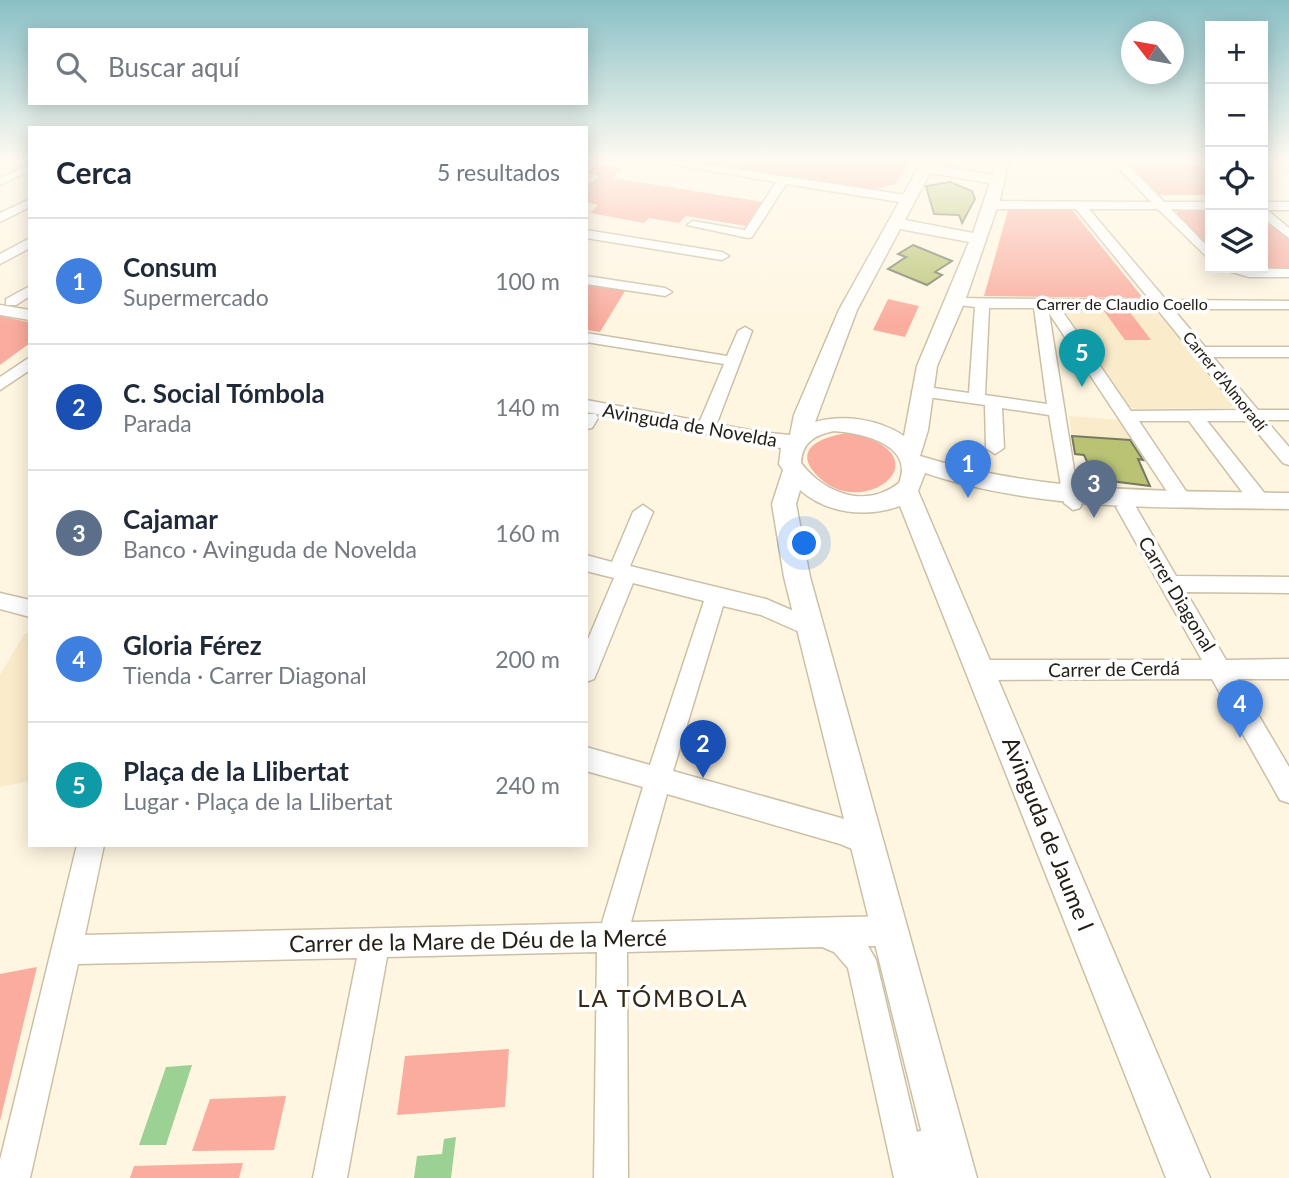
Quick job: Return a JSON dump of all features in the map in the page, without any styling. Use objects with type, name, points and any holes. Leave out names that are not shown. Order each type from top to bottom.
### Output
[{"type":"main road","points":[[897,216],[848,310],[805,415],[784,503],[785,520],[955,1178]]},
{"type":"main road","points":[[795,453],[801,481],[817,493],[841,502],[872,504],[896,497],[909,472],[917,430],[920,391],[927,366],[956,301],[986,216]]},
{"type":"main road","points":[[894,221],[909,227],[978,239]]},
{"type":"main road","points":[[4,304],[28,305]]},
{"type":"main road","points":[[4,304],[28,314]]},
{"type":"main road","name":"Avinguda de Novelda","points":[[588,416],[756,449],[795,453]]},
{"type":"main road","name":"Avinguda de Novelda","points":[[588,416],[706,428],[795,453]]},
{"type":"main road","points":[[795,453],[821,426],[855,425],[881,433],[909,472],[956,484],[1126,508],[1289,509]]},
{"type":"main road","name":"Avinguda de Jaume I","points":[[909,472],[980,670],[1188,1178]]},
{"type":"main road","points":[[1071,499],[1289,501]]},
{"type":"street","points":[[693,225],[748,234],[760,216]]},
{"type":"street","name":"Carrer d'Almoradí","points":[[1088,216],[1289,459]]},
{"type":"street","points":[[1170,216],[1205,251]]},
{"type":"street","points":[[1268,216],[1289,234]]},
{"type":"street","points":[[588,234],[722,256]]},
{"type":"street","points":[[0,260],[28,243]]},
{"type":"street","points":[[1249,273],[1285,276]]},
{"type":"street","points":[[588,280],[665,292]]},
{"type":"street","points":[[4,304],[28,291]]},
{"type":"street","name":"Carrer de Claudio Coello","points":[[956,301],[1049,311],[1161,304],[1289,304]]},
{"type":"street","points":[[982,304],[985,400],[995,448]]},
{"type":"street","points":[[1049,311],[1127,415],[1183,500]]},
{"type":"street","points":[[1049,311],[1049,356],[1071,499]]},
{"type":"street","points":[[706,428],[745,331]]},
{"type":"street","points":[[588,337],[731,361]]},
{"type":"street","points":[[1202,352],[1289,352]]},
{"type":"street","points":[[1049,356],[1085,356]]},
{"type":"street","points":[[0,378],[28,357]]},
{"type":"street","points":[[0,386],[28,364]]},
{"type":"street","points":[[920,391],[1058,411]]},
{"type":"street","points":[[1127,415],[1289,415]]},
{"type":"street","points":[[1194,416],[1259,500]]},
{"type":"street","name":"Carrer Diagonal","points":[[1126,508],[1288,786]]},
{"type":"street","points":[[588,666],[643,512]]},
{"type":"street","points":[[588,564],[766,608],[811,628]]},
{"type":"street","points":[[1171,584],[1289,585]]},
{"type":"street","points":[[611,1178],[612,938],[657,779],[716,595]]},
{"type":"street","points":[[0,601],[28,608]]},
{"type":"street","name":"Carrer de Cerdá","points":[[980,670],[1289,669]]},
{"type":"street","points":[[588,761],[841,831],[867,842]]},
{"type":"street","points":[[13,1178],[91,847]]},
{"type":"street","name":"Carrer de la Mare de Déu de la Mercé","points":[[65,950],[104,952],[375,941],[890,931]]},
{"type":"street","points":[[826,934],[844,942],[861,960],[911,1178]]},
{"type":"street","points":[[330,1178],[375,941]]},
{"type":"street","points":[[910,1004],[932,1178]]},
{"type":"shaded area","points":[[606,216],[753,216],[746,226],[686,216],[679,223],[649,218],[644,223]]},
{"type":"shaded area","points":[[1006,216],[1077,216],[1143,298],[984,296]]},
{"type":"shaded area","points":[[1175,216],[1205,216],[1205,246]]},
{"type":"shaded area","points":[[1268,219],[1289,237],[1289,272],[1268,271]]},
{"type":"shaded area","points":[[588,284],[625,291],[600,332],[588,330]]},
{"type":"shaded area","points":[[888,299],[919,306],[905,337],[873,330]]},
{"type":"shaded area","points":[[1067,308],[1148,308],[1156,311],[1233,405],[1230,408],[1136,409],[1129,406],[1065,311]]},
{"type":"shaded area","points":[[1104,311],[1129,311],[1151,340],[1125,340]]},
{"type":"shaded area","points":[[0,316],[28,322],[28,344],[0,365]]},
{"type":"shaded area","points":[[1069,416],[1121,420],[1134,440],[1072,436]]},
{"type":"shaded area","points":[[849,433],[879,443],[893,456],[895,470],[887,481],[872,490],[853,492],[832,487],[814,472],[808,463],[807,455],[816,444],[832,436]]},
{"type":"shaded area","points":[[25,633],[28,634],[28,781],[0,787],[0,675]]},
{"type":"shaded area","points":[[37,967],[0,1121],[0,974]]},
{"type":"shaded area","points":[[509,1049],[505,1107],[397,1115],[405,1056]]},
{"type":"shaded area","points":[[192,1065],[166,1145],[139,1145],[166,1067]]},
{"type":"shaded area","points":[[286,1096],[274,1150],[192,1151],[210,1099]]},
{"type":"shaded area","points":[[456,1137],[451,1178],[414,1178],[417,1156],[442,1154],[444,1139]]},
{"type":"shaded area","points":[[243,1163],[239,1178],[130,1178],[134,1166]]},
{"type":"building","points":[[913,245],[952,261],[935,272],[942,275],[927,285],[888,269],[906,257],[898,254]]},
{"type":"building","points":[[1072,436],[1130,440],[1143,460],[1138,459],[1150,486],[1095,479],[1084,455],[1075,454]]},
{"type":"place","name":"Plaça de la Llibertat","points":[[1082,387]]},
{"type":"place","name":"Consum","points":[[968,498]]},
{"type":"place","name":"Cajamar","points":[[1094,518]]},
{"type":"place","name":"Gloria Férez","points":[[1240,738]]},
{"type":"place","name":"C. Social Tómbola","points":[[703,778]]},
{"type":"district","name":"LA TÓMBOLA","points":[[663,999]]}]
